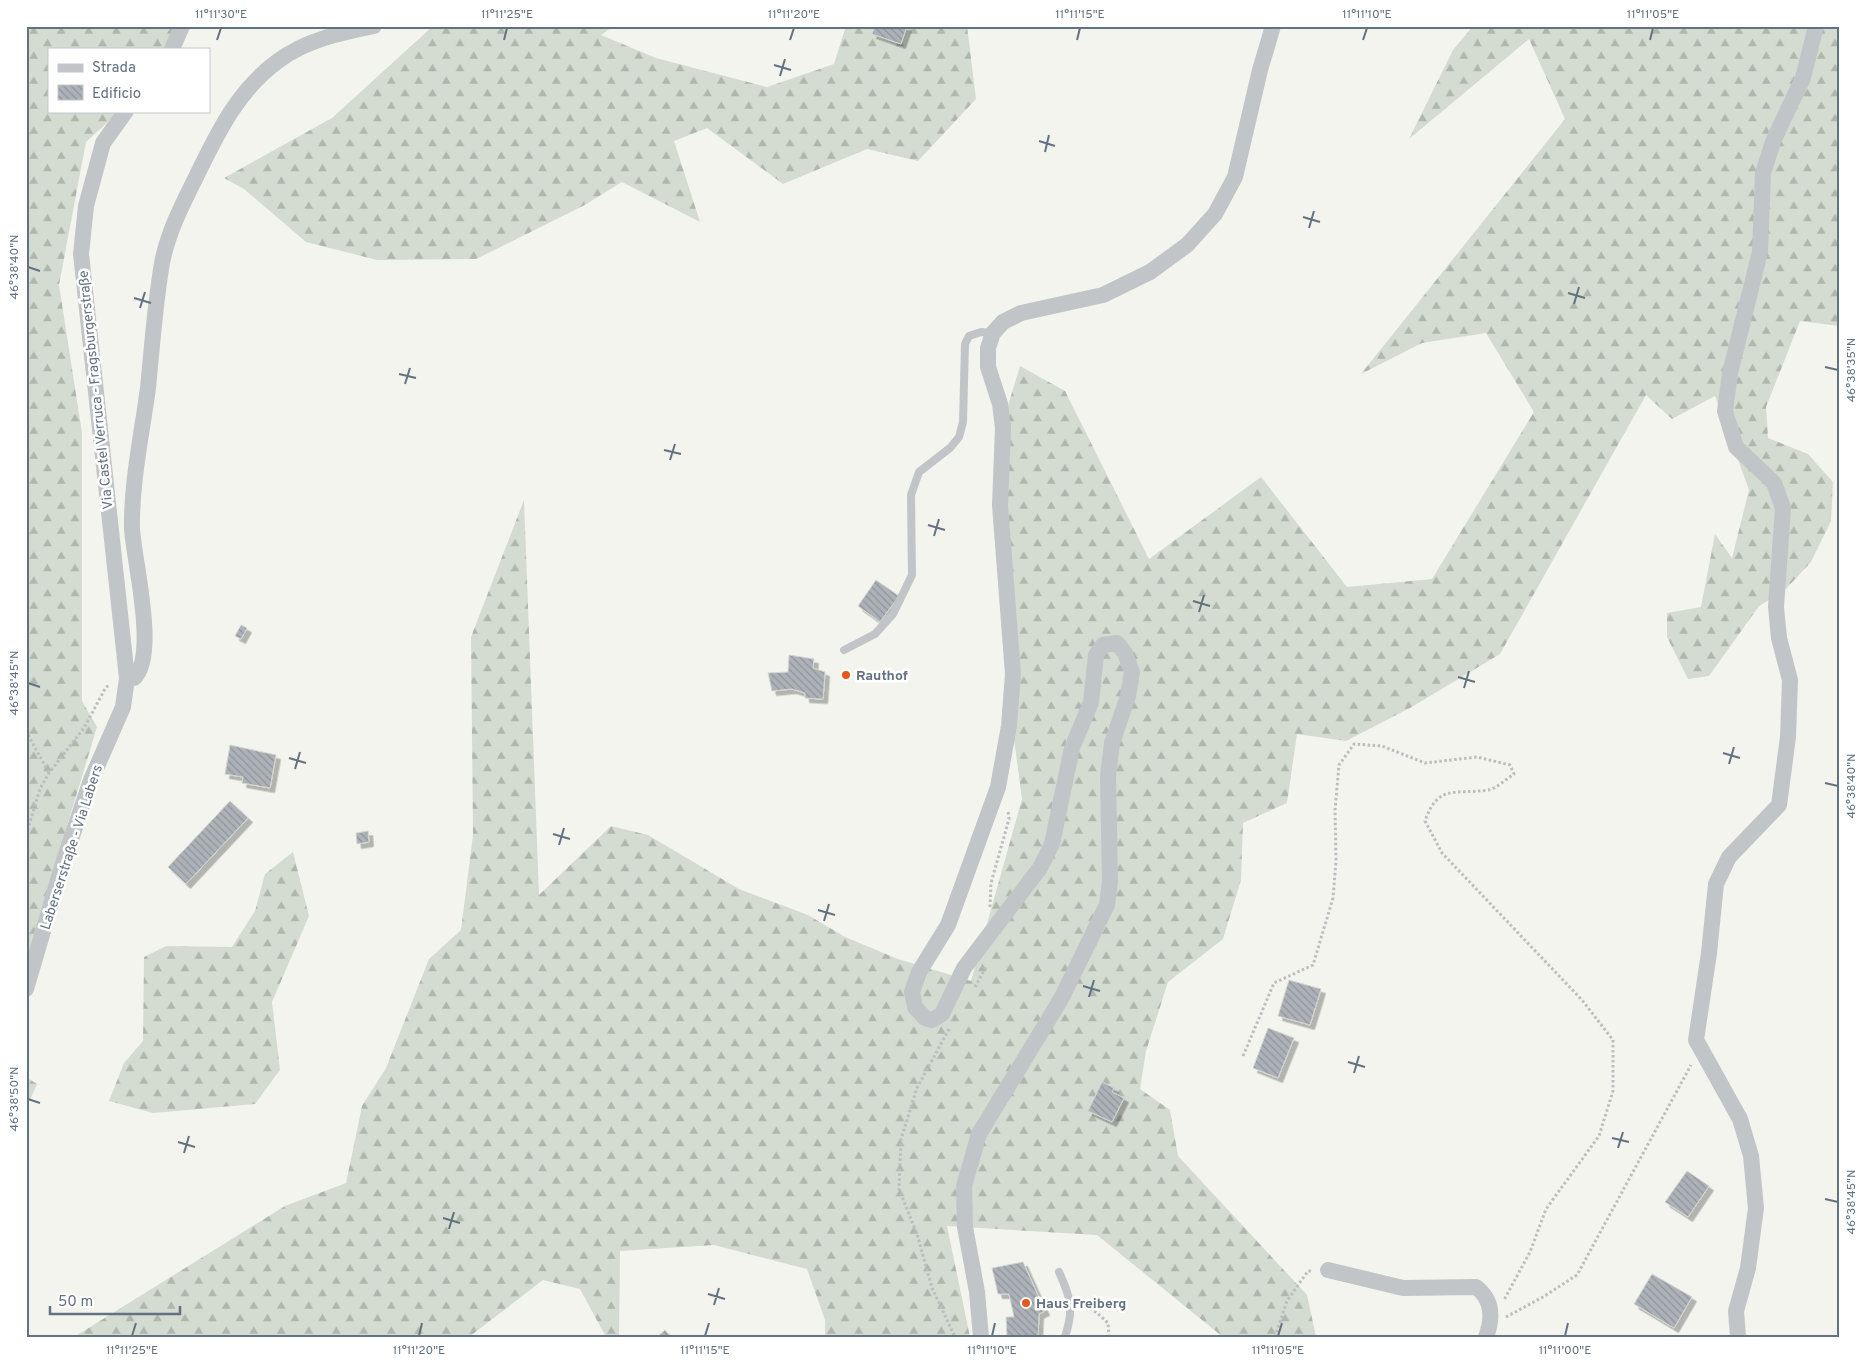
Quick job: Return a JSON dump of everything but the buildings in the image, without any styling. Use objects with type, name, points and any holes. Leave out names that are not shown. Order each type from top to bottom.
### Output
[{"type":"street","points":[[172,48],[182,26]]},
{"type":"street","points":[[127,678],[134,678],[139,673],[145,646],[132,527],[166,249],[184,200],[224,121],[247,89],[278,60],[317,40],[346,29],[374,26]]},
{"type":"street","points":[[980,1337],[977,1292],[965,1227],[964,1186],[978,1134],[1061,999],[1107,905],[1110,882],[1108,776],[1112,743],[1128,696],[1132,672],[1125,653],[1117,643],[1103,645],[1096,655],[1091,702],[1072,748],[1052,844],[1040,868],[989,932],[964,968],[942,1014],[932,1020],[925,1018],[915,1007],[912,992],[919,972],[948,925],[998,787],[1009,726],[1013,674],[1000,505],[1003,428],[1000,404],[988,367],[988,348],[993,333],[1003,322],[1021,313],[1103,295],[1150,272],[1193,238],[1215,214],[1235,177],[1260,70],[1274,26]]},
{"type":"street","points":[[1738,1337],[1736,1311],[1748,1268],[1756,1208],[1751,1156],[1740,1118],[1696,1040],[1709,953],[1716,884],[1729,857],[1779,805],[1788,737],[1790,680],[1779,638],[1776,607],[1783,508],[1774,483],[1736,447],[1725,410],[1730,373],[1760,252],[1763,173],[1774,140],[1803,78],[1816,26]]},
{"type":"street","name":"Via Castel Verruca - Fragsburgerstraße","points":[[125,112],[103,143],[86,206],[81,254],[127,678]]},
{"type":"street","name":"Laberserstraße - Via Labers","points":[[26,989],[70,842],[92,780],[123,707],[127,678]]},
{"type":"street","points":[[1328,1270],[1403,1288],[1476,1287],[1486,1295],[1490,1304],[1488,1331]]},
{"type":"lane","points":[[844,650],[875,634],[894,614],[905,592],[912,576],[911,496],[919,472],[950,448],[959,437],[963,422],[965,344],[969,336],[981,332],[993,333]]},
{"type":"lane","points":[[1059,1272],[1068,1291],[1072,1307],[1065,1337]]},
{"type":"path","points":[[26,835],[40,789],[49,773],[84,728],[106,687],[127,678]]},
{"type":"path","points":[[26,710],[28,735],[49,773]]},
{"type":"path","points":[[1243,1056],[1274,983],[1313,964],[1333,898],[1336,861],[1335,810],[1340,765],[1354,744],[1382,746],[1425,762],[1477,757],[1510,764],[1514,774],[1490,790],[1448,792],[1430,806],[1425,821],[1442,853],[1582,1000],[1612,1040],[1613,1091],[1599,1136],[1546,1209],[1530,1252],[1503,1301]]},
{"type":"path","points":[[989,932],[991,883],[1009,820],[1006,800],[998,787]]},
{"type":"path","points":[[971,993],[986,970],[988,962]]},
{"type":"path","points":[[952,1024],[916,1088],[901,1139],[899,1189],[917,1234],[932,1288],[955,1337]]},
{"type":"path","points":[[1488,1331],[1577,1274],[1700,1047]]},
{"type":"path","points":[[1275,1337],[1287,1301],[1308,1271],[1328,1270]]},
{"type":"path","points":[[1072,1307],[1085,1306],[1095,1312],[1108,1323],[1109,1337]]},
{"type":"green space","points":[[26,26],[183,26],[180,48],[48,48],[48,112],[119,112],[86,142],[59,285],[82,433],[82,701],[97,727],[26,961]]},
{"type":"green space","points":[[433,26],[614,26],[601,35],[656,58],[767,87],[834,64],[846,26],[967,26],[976,99],[918,161],[867,149],[783,184],[707,128],[674,141],[700,222],[622,182],[583,206],[476,259],[377,260],[306,242],[244,189],[224,178],[332,118]]},
{"type":"green space","points":[[1473,26],[1839,26],[1839,326],[1800,321],[1766,407],[1768,438],[1808,454],[1833,482],[1831,521],[1811,562],[1785,590],[1759,606],[1709,676],[1688,679],[1667,637],[1667,613],[1701,607],[1715,534],[1732,558],[1749,490],[1715,396],[1672,419],[1646,395],[1500,654],[1410,708],[1346,741],[1297,734],[1287,803],[1243,823],[1241,880],[1223,939],[1168,982],[1146,1051],[1140,1089],[1170,1110],[1178,1156],[1307,1295],[1316,1337],[1223,1337],[1097,1235],[947,1226],[970,1337],[825,1337],[825,1320],[807,1269],[714,1245],[620,1251],[619,1337],[606,1337],[580,1289],[543,1280],[469,1337],[74,1337],[285,1206],[346,1183],[362,1106],[386,1068],[429,959],[461,930],[473,835],[471,637],[524,500],[539,895],[611,826],[648,835],[739,889],[808,915],[845,937],[898,959],[971,981],[1022,799],[1010,709],[1007,409],[1020,366],[1065,391],[1149,559],[1261,477],[1347,587],[1432,579],[1534,412],[1486,333],[1422,343],[1361,374],[1565,119],[1529,39],[1409,139],[1453,50]]},
{"type":"green space","points":[[293,852],[309,916],[272,1002],[280,1070],[255,1104],[153,1113],[109,1101],[124,1063],[143,1041],[144,957],[166,946],[232,947],[255,911],[265,874]]},
{"type":"green space","points":[[26,1077],[37,1084],[26,1109]]},
{"type":"place","name":"Rauthof","points":[[846,675]]},
{"type":"place","name":"Haus Freiberg","points":[[1026,1303]]}]
